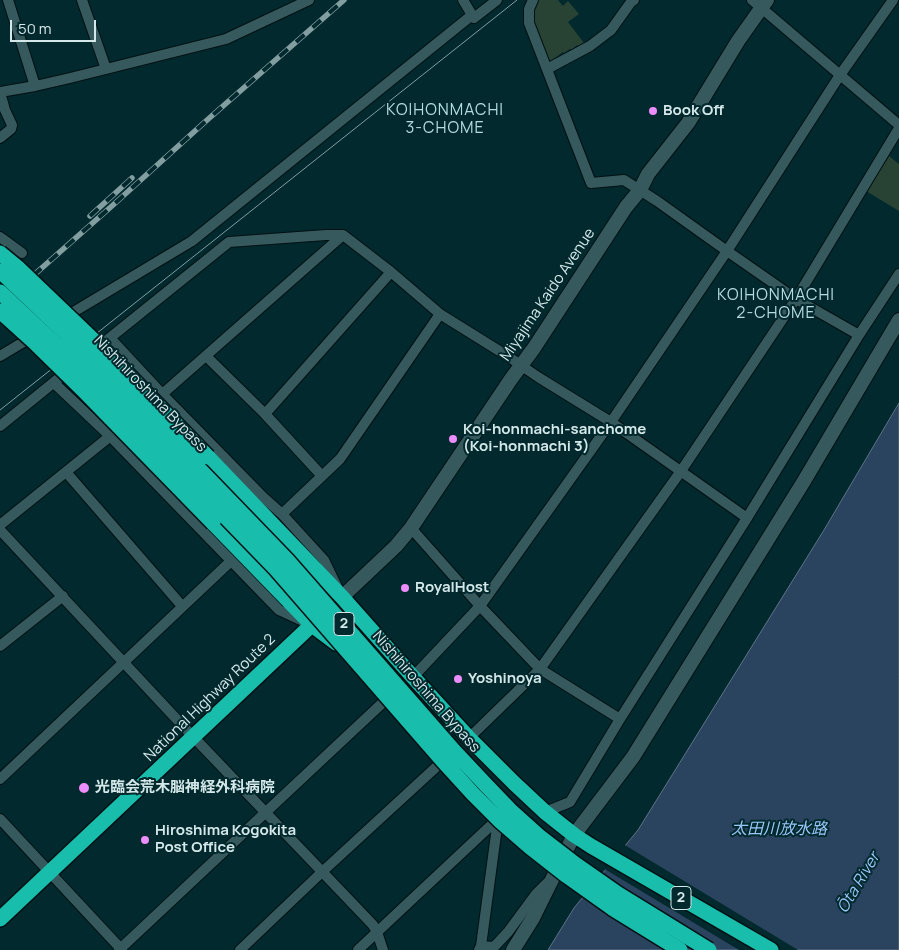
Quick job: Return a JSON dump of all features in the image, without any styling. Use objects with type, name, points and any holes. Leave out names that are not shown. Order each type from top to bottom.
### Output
[{"type":"highway","points":[[0,253],[43,291],[110,356],[342,596]]},
{"type":"highway","name":"Nishihiroshima Bypass","points":[[0,271],[94,360],[287,560],[454,752],[510,810],[540,837],[582,869],[618,894],[709,950]]},
{"type":"highway","name":"2","points":[[0,292],[87,374],[276,569],[443,761],[499,820],[567,876],[612,908],[680,950]]},
{"type":"highway","points":[[0,310],[84,392],[312,625]]},
{"type":"highway","name":"2","points":[[342,596],[413,678],[469,738],[546,812],[591,846],[771,950]]},
{"type":"highway","name":"National Highway Route 2","points":[[0,919],[342,596]]},
{"type":"highway","name":"2","points":[[312,625],[397,690],[452,753],[506,810],[544,845],[578,872],[703,950]]},
{"type":"street","points":[[8,0],[35,86]]},
{"type":"street","points":[[82,0],[106,69]]},
{"type":"street","points":[[0,138],[12,126],[0,92],[35,86],[226,39],[309,0]]},
{"type":"street","points":[[463,0],[474,18],[497,0]]},
{"type":"street","points":[[533,0],[529,9],[529,23],[590,183],[624,180],[657,201],[796,299],[859,335]]},
{"type":"street","points":[[547,69],[590,46],[610,30],[634,0]]},
{"type":"street","points":[[413,678],[480,606],[611,422],[727,251],[840,75],[892,0]]},
{"type":"street","points":[[469,738],[540,669],[681,472],[796,299],[899,127],[760,3]]},
{"type":"street","name":"Miyajima Kaido Avenue","points":[[342,596],[396,546],[411,528],[522,366],[626,207],[640,190],[648,174],[688,123],[760,3]]},
{"type":"street","points":[[0,356],[192,241],[472,15]]},
{"type":"street","points":[[0,525],[163,394],[343,235]]},
{"type":"street","points":[[0,426],[229,242],[343,235],[391,272],[440,314],[611,422],[747,518]]},
{"type":"street","points":[[0,237],[22,253]]},
{"type":"street","points":[[265,414],[391,272]]},
{"type":"street","points":[[546,812],[570,802],[859,335],[899,274]]},
{"type":"street","points":[[282,514],[340,459],[440,314]]},
{"type":"street","points":[[513,950],[533,918],[574,835],[633,756],[804,481],[899,320]]},
{"type":"street","points":[[110,338],[262,497],[282,514],[324,560],[342,596]]},
{"type":"street","points":[[206,356],[265,414],[322,476]]},
{"type":"street","points":[[54,383],[110,436],[279,610],[312,625]]},
{"type":"street","points":[[66,472],[182,606]]},
{"type":"street","points":[[411,528],[480,606],[540,669],[620,719]]},
{"type":"street","points":[[0,530],[373,925],[383,950]]},
{"type":"street","points":[[0,779],[231,561]]},
{"type":"street","points":[[0,646],[63,596]]},
{"type":"street","points":[[0,819],[121,950],[397,690]]},
{"type":"street","points":[[240,950],[452,753]]},
{"type":"street","points":[[358,950],[506,810]]},
{"type":"street","points":[[506,810],[497,827],[480,948],[494,947],[508,932],[536,894],[553,877]]},
{"type":"green space","points":[[536,0],[558,0],[563,6],[568,1],[579,14],[568,22],[584,43],[579,47],[577,45],[572,50],[563,52],[551,61],[546,60],[534,27],[533,9]]},
{"type":"green space","points":[[889,156],[899,164],[899,211],[866,191]]},
{"type":"water","name":"太田川放水路","points":[[899,403],[899,950],[548,950],[574,908],[638,830],[824,530]]},
{"type":"pier","points":[[623,844],[798,950],[739,950],[603,868]]},
{"type":"tram line","points":[[0,410],[517,0]]},
{"type":"railway","points":[[0,305],[344,0]]},
{"type":"railway","points":[[90,216],[132,178]]},
{"type":"place","name":"Book Off","points":[[653,111]]},
{"type":"place","name":"Koi-honmachi-sanchome (Koi-honmachi 3)","points":[[453,439]]},
{"type":"place","name":"RoyalHost","points":[[405,588]]},
{"type":"place","name":"Yoshinoya","points":[[458,679]]},
{"type":"place","name":"光臨会荒木脳神経外科病院","points":[[84,788]]},
{"type":"place","name":"Hiroshima Kogokita Post Office","points":[[145,840]]},
{"type":"district","name":"KOIHONMACHI 3-CHOME","points":[[445,120]]},
{"type":"district","name":"KOIHONMACHI 2-CHOME","points":[[776,305]]},
{"type":"water label","name":"Ōta River","points":[[859,883]]}]
